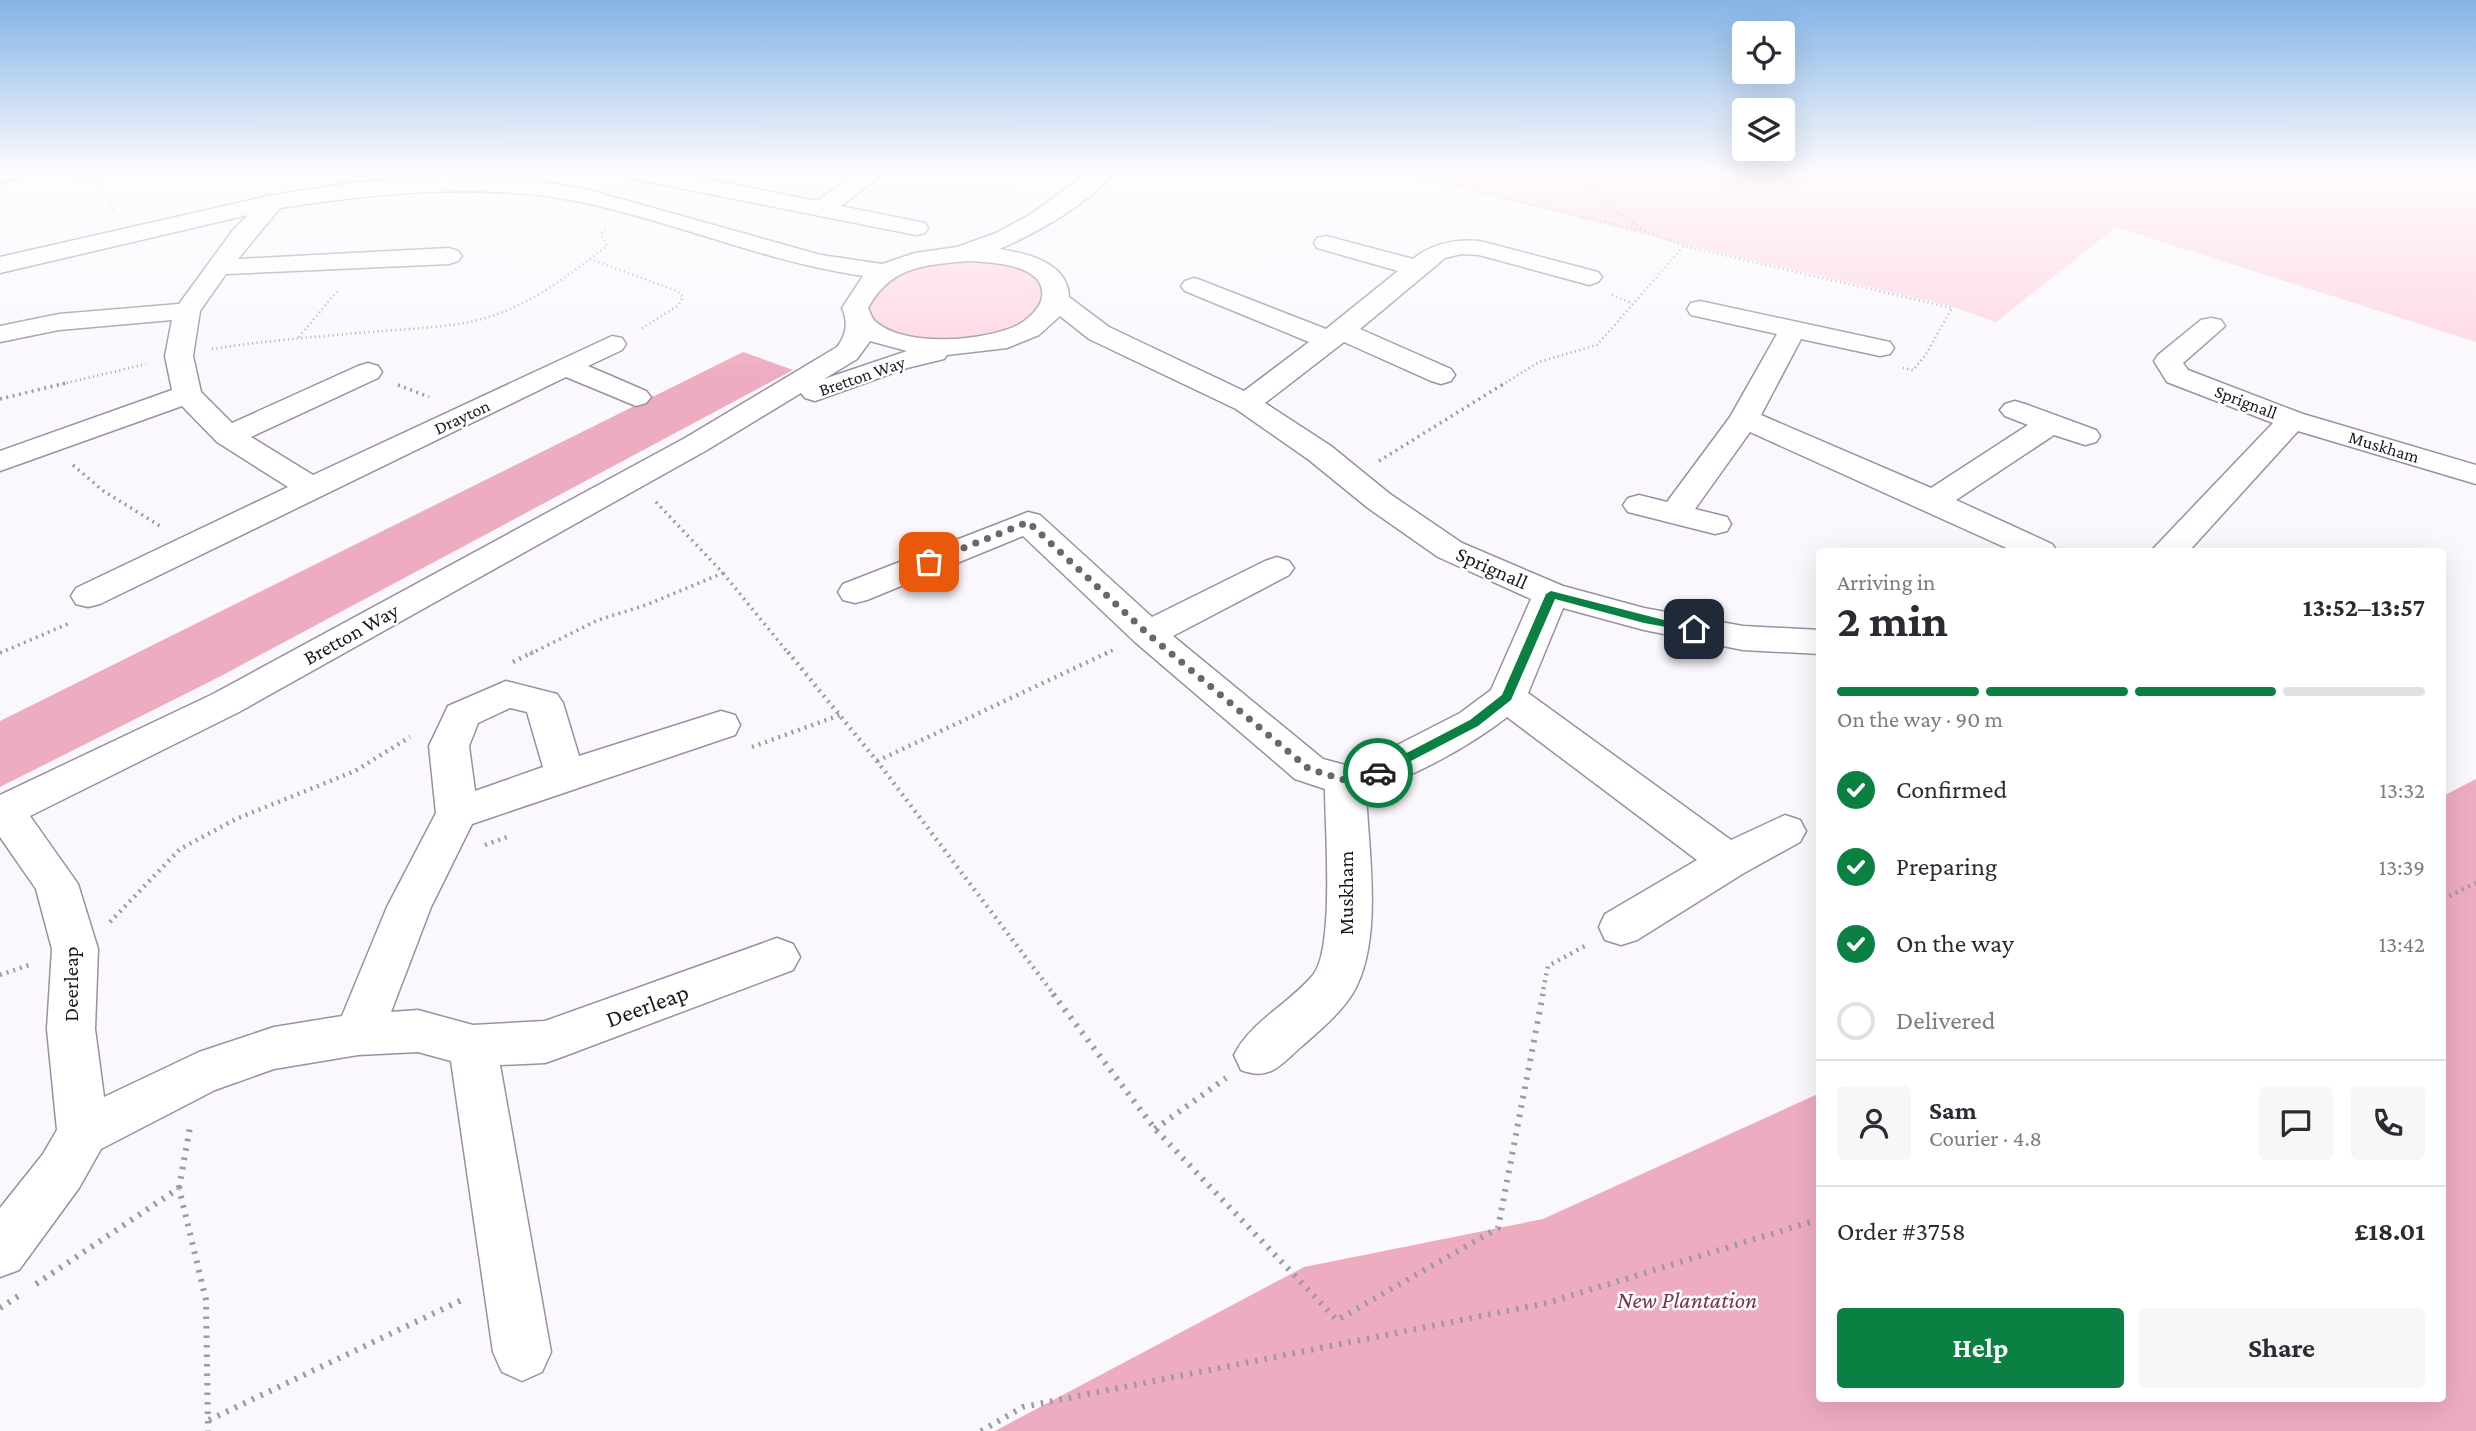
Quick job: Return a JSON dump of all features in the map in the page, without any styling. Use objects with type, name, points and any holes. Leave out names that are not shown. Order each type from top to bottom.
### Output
[{"type":"street","points":[[0,265],[103,240]]},
{"type":"street","points":[[239,240],[187,312],[179,356],[187,394],[228,436],[311,488]]},
{"type":"street","points":[[741,240],[819,262],[887,272],[913,262],[1002,240]]},
{"type":"street","points":[[1033,266],[1041,240]]},
{"type":"street","points":[[1326,243],[1419,269]]},
{"type":"street","points":[[1246,403],[1335,336],[1436,253],[1461,247],[1480,248],[1589,277]]},
{"type":"street","points":[[819,262],[874,334],[895,343],[923,348],[953,348],[1009,337],[1032,327],[1048,314],[1056,300],[1056,287],[1048,276],[1033,266],[992,255],[942,256]]},
{"type":"street","points":[[221,267],[449,256]]},
{"type":"street","name":"Bretton Way","points":[[2,812],[226,703],[696,444],[847,353],[856,341],[861,292],[887,272]]},
{"type":"street","points":[[1194,286],[1441,375]]},
{"type":"street","name":"Sprignall","points":[[1056,300],[1099,333],[1246,403],[1450,550],[1551,594],[1644,619],[1743,638],[1816,642]]},
{"type":"street","points":[[1700,309],[1880,348]]},
{"type":"street","points":[[0,334],[59,323],[187,312]]},
{"type":"street","name":"Sprignall","points":[[2177,548],[2292,419],[2177,376],[2168,361],[2211,326]]},
{"type":"street","name":"Sprignall","points":[[1009,337],[1060,330],[1099,333]]},
{"type":"street","points":[[1675,514],[1744,419],[1793,330]]},
{"type":"street","name":"Drayton","points":[[88,596],[612,344]]},
{"type":"street","name":"Bretton Way","points":[[696,444],[832,384],[897,362],[953,348]]},
{"type":"street","points":[[566,367],[636,397]]},
{"type":"street","points":[[228,436],[368,372]]},
{"type":"street","points":[[0,462],[46,443],[187,394]]},
{"type":"street","points":[[2015,410],[2085,436]]},
{"type":"street","points":[[1744,419],[2034,548]]},
{"type":"street","name":"Muskham","points":[[2292,419],[2476,475]]},
{"type":"street","points":[[1933,501],[2051,423]]},
{"type":"street","points":[[1639,505],[1715,524]]},
{"type":"street","points":[[855,592],[1028,522],[1148,634],[1309,769],[1345,780],[1378,773],[1390,767],[1474,723],[1507,697],[1551,594]]},
{"type":"street","points":[[1148,634],[1277,568]]},
{"type":"street","points":[[358,1034],[409,907],[457,813],[449,746],[463,715],[506,694],[544,703],[565,775]]},
{"type":"street","points":[[1507,697],[1729,862]]},
{"type":"street","points":[[457,813],[721,725]]},
{"type":"street","name":"Muskham","points":[[1258,1055],[1304,1014],[1337,979],[1348,938],[1345,780]]},
{"type":"street","name":"Deerleap","points":[[2,812],[57,884],[75,949],[71,1029],[83,1133],[200,1074],[274,1048],[358,1034],[418,1031],[473,1046],[545,1042],[777,957]]},
{"type":"street","points":[[1621,927],[1785,831]]},
{"type":"street","points":[[473,1046],[522,1352]]},
{"type":"street","points":[[0,1251],[61,1171],[83,1133]]},
{"type":"path","points":[[0,399],[179,356],[264,339],[415,328],[498,314],[556,285],[607,246],[604,240]]},
{"type":"path","points":[[1668,240],[1684,246],[1952,308],[1925,356],[1913,370],[1880,363],[1880,348]]},
{"type":"path","points":[[1352,479],[1539,362],[1597,345],[1684,246]]},
{"type":"path","points":[[590,259],[677,291],[683,297],[679,305],[664,315],[612,344]]},
{"type":"path","points":[[299,337],[363,260]]},
{"type":"path","points":[[46,443],[102,490],[189,547]]},
{"type":"path","points":[[647,492],[723,573],[877,761],[1155,1129],[1338,1320],[1498,1228],[1548,966],[1621,927]]},
{"type":"path","points":[[505,667],[598,620],[646,605],[723,573]]},
{"type":"path","points":[[0,653],[96,611],[88,596]]},
{"type":"path","points":[[877,761],[1148,634]]},
{"type":"path","points":[[0,975],[75,949],[83,950],[141,891],[160,863],[181,848],[221,826],[363,767],[387,755],[417,731]]},
{"type":"path","points":[[2446,898],[2476,883]]},
{"type":"path","points":[[1155,1129],[1258,1055]]},
{"type":"path","points":[[200,1074],[178,1188],[206,1300],[208,1431]]},
{"type":"path","points":[[0,1308],[178,1188]]},
{"type":"path","points":[[981,1431],[1023,1407],[1547,1303],[1816,1220]]},
{"type":"path","points":[[209,1420],[510,1278]]},
{"type":"shaded area","points":[[1665,240],[2100,240],[1996,322],[1947,305]]},
{"type":"shaded area","points":[[2156,240],[2476,240],[2476,342]]},
{"type":"shaded area","points":[[942,256],[1033,266],[1056,300],[1009,337],[895,343],[856,303],[861,292]]},
{"type":"green space","points":[[743,352],[793,370],[221,676],[0,787],[0,721]]},
{"type":"green space","name":"New Plantation","points":[[2476,779],[2476,1431],[995,1431],[1304,1267],[1543,1219],[1816,1095],[1816,1402],[2446,1402],[2446,794]]},
{"type":"way so far","points":[[929,562],[1028,522],[1148,634],[1309,769],[1345,780],[1378,773]]},
{"type":"route","points":[[1378,773],[1474,723],[1507,697],[1551,594],[1644,619],[1694,629]]}]
